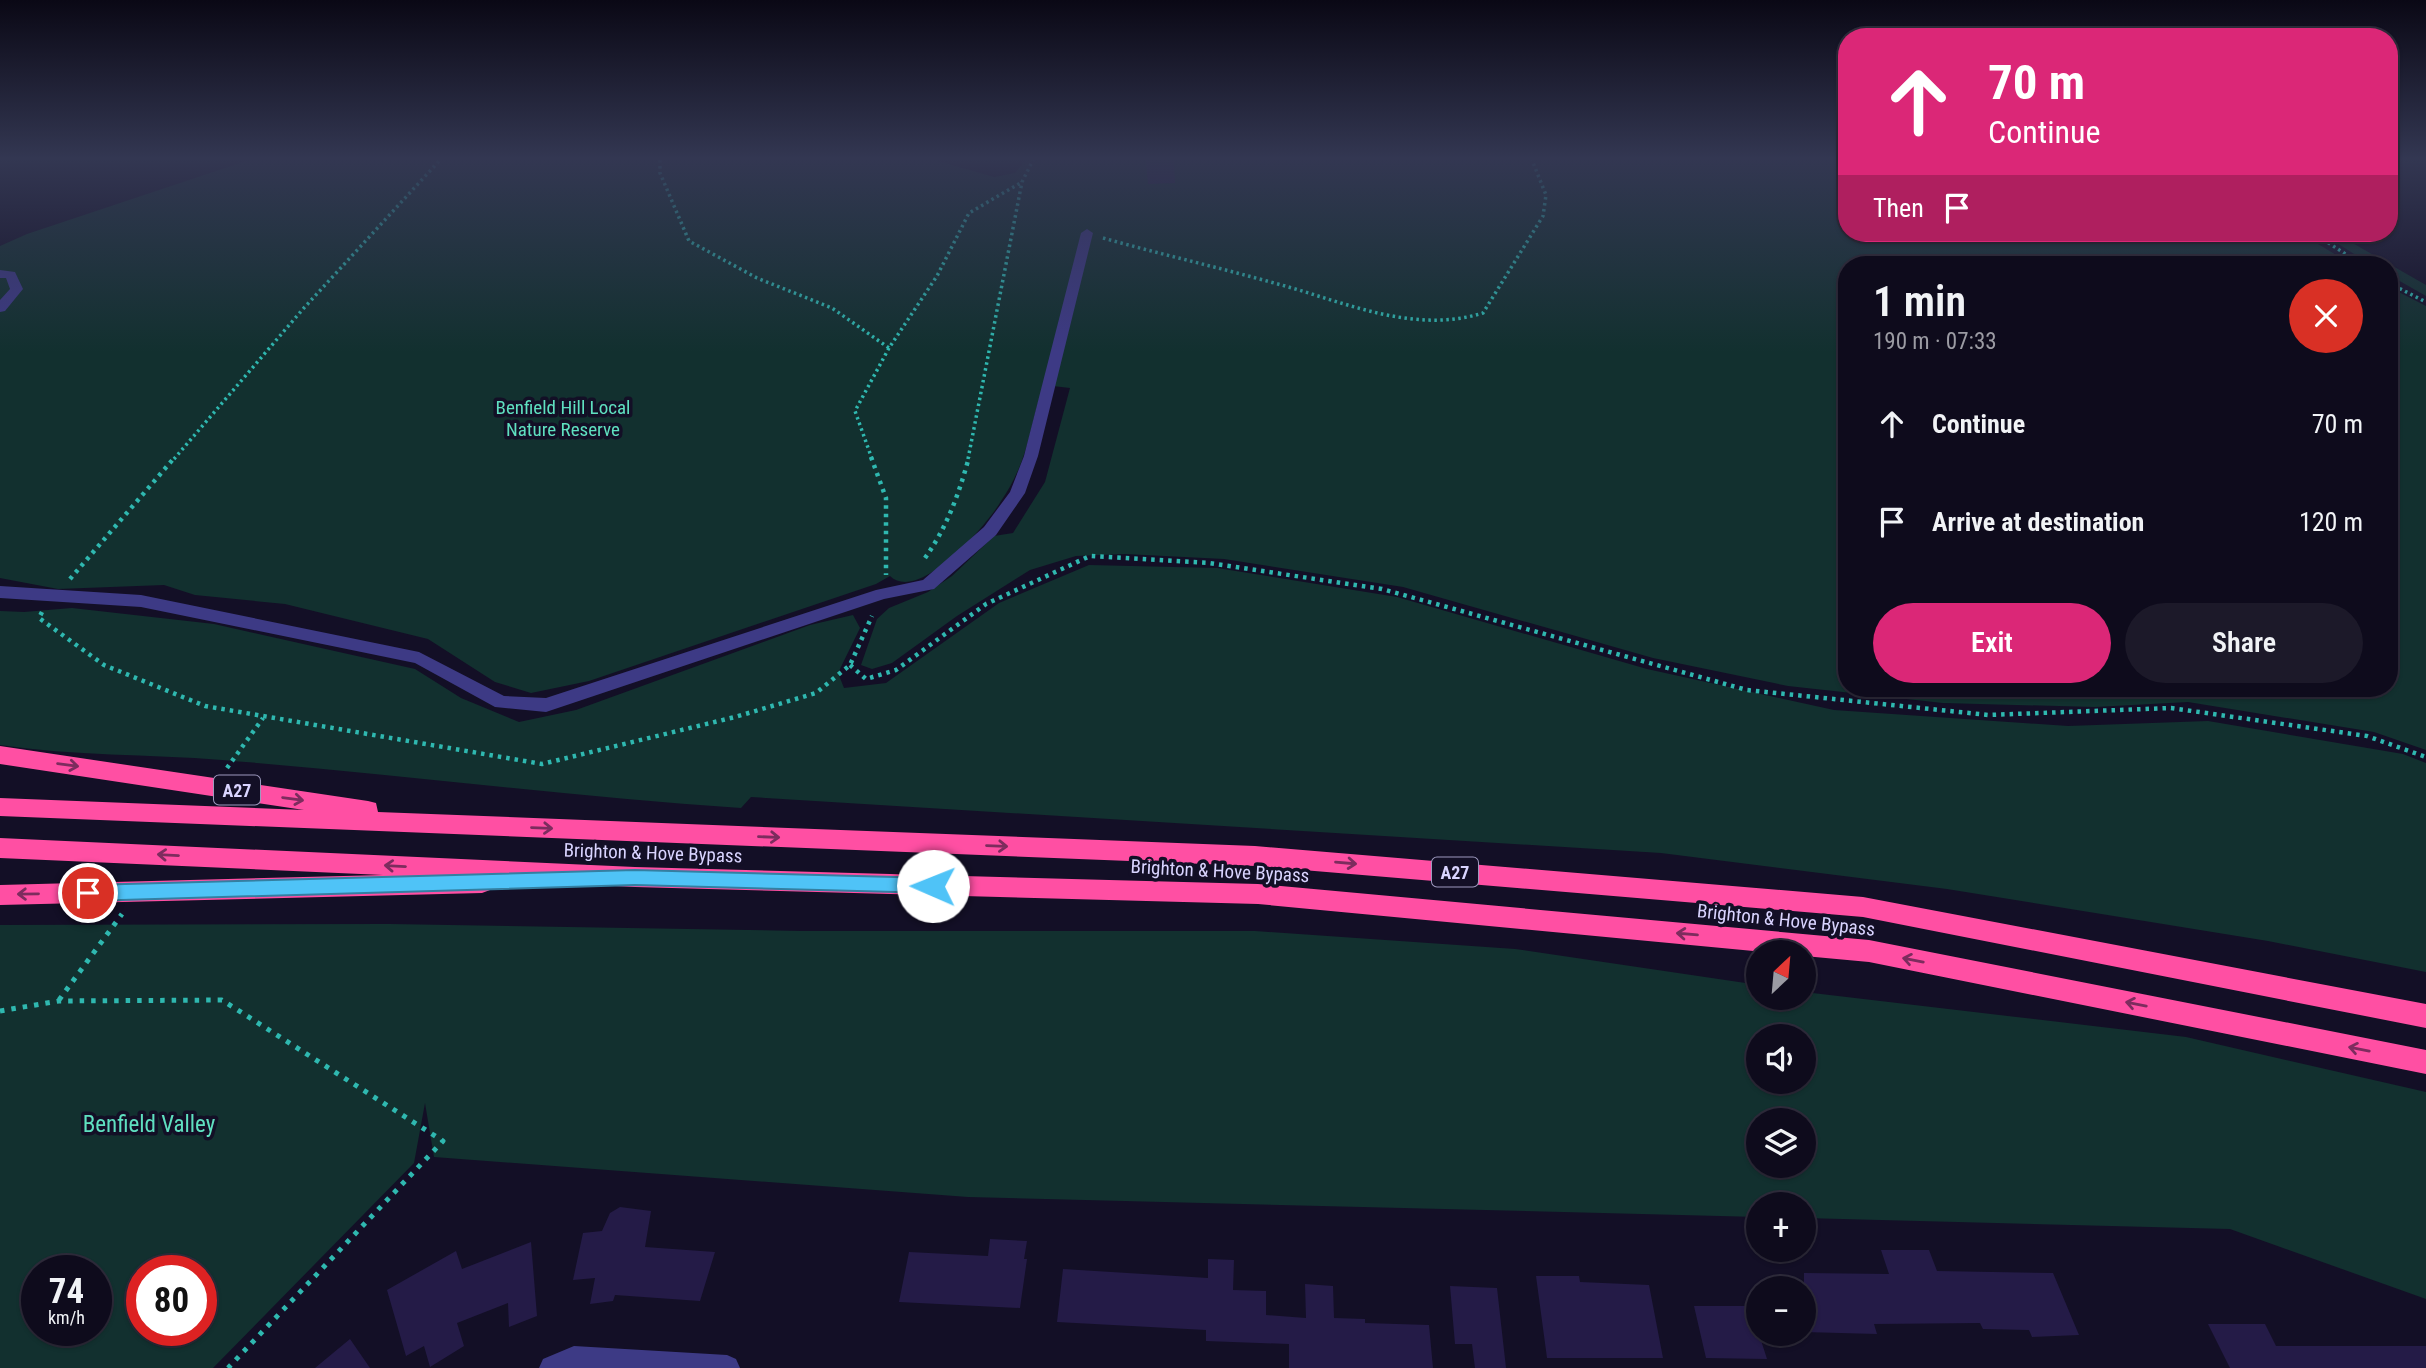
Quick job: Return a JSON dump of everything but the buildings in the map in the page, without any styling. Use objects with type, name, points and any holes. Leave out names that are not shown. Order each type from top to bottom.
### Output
[{"type":"highway","name":"A27","points":[[0,755],[474,825]]},
{"type":"highway","name":"Brighton & Hove Bypass","points":[[0,807],[1255,856],[1863,907],[2426,1016]]},
{"type":"highway","name":"Brighton & Hove Bypass","points":[[0,848],[635,877],[1258,894],[1869,951],[2426,1062]]},
{"type":"highway","name":"A27","points":[[0,895],[635,877]]},
{"type":"street","points":[[0,592],[141,601],[419,658],[501,702],[546,705],[882,594],[928,585],[990,531],[1017,493],[1031,456],[1087,233]]},
{"type":"street","points":[[0,274],[11,275],[17,289],[0,308]]},
{"type":"street","points":[[552,1368],[575,1359],[727,1368]]},
{"type":"path","points":[[381,224],[303,309],[78,573],[50,596],[39,618],[104,665],[205,706],[542,764],[735,717],[816,693],[849,665],[886,581],[887,498],[855,411],[889,348],[937,276],[963,224]]},
{"type":"path","points":[[682,224],[689,241],[757,278],[832,308],[889,348]]},
{"type":"path","points":[[924,560],[932,551],[952,509],[977,429],[992,330],[1014,224]]},
{"type":"path","points":[[1087,233],[1331,301],[1416,320],[1453,322],[1483,313],[1538,224]]},
{"type":"path","points":[[2327,242],[2349,256]]},
{"type":"path","points":[[2398,287],[2426,302]]},
{"type":"path","points":[[849,665],[866,679],[896,670],[986,604],[1090,556],[1196,562],[1382,589],[1747,690],[1988,715],[2171,708],[2367,736],[2426,757]]},
{"type":"path","points":[[0,1011],[59,1001],[222,1000],[443,1141],[228,1368]]},
{"type":"green space","name":"Benfield Hill Local Nature Reserve","points":[[57,224],[1838,224],[1838,242],[2315,242],[2338,256],[1838,256],[1838,691],[1788,686],[1653,658],[1403,587],[1224,559],[1125,554],[1076,556],[1030,570],[957,616],[892,663],[872,669],[861,665],[877,619],[889,608],[928,592],[952,576],[994,536],[1013,533],[1045,482],[1070,388],[1044,385],[1024,453],[1007,492],[982,527],[934,571],[918,579],[903,582],[890,576],[876,584],[589,681],[531,693],[495,682],[428,639],[285,604],[195,595],[164,585],[58,589],[0,578],[0,246]]},
{"type":"green space","points":[[2335,242],[2351,242],[2375,256],[2357,256]]},
{"type":"green space","points":[[2398,269],[2426,285],[2426,296],[2398,280]]},
{"type":"green space","points":[[2398,292],[2426,306],[2426,750],[2374,732],[2188,702],[2095,707],[1943,703],[1888,697],[2398,697]]},
{"type":"green space","points":[[1089,565],[1217,568],[1397,597],[1647,669],[1834,710],[2068,726],[2208,721],[2403,754],[2426,763],[2426,972],[2268,941],[1947,889],[1661,853],[751,797],[741,808],[222,760],[56,751],[0,745],[0,611],[72,608],[214,624],[415,669],[461,698],[519,722],[576,710],[810,625],[853,615],[860,628],[838,673],[844,688],[886,683],[999,603]]},
{"type":"green space","name":"Benfield Valley","points":[[389,924],[801,931],[1255,931],[1515,949],[1746,983],[1746,1010],[1816,1010],[1816,993],[2186,1037],[2426,1092],[2426,1299],[2230,1229],[1816,1218],[1816,1192],[1746,1192],[1746,1217],[968,1197],[434,1157],[425,1103],[414,1163],[213,1368],[0,1368],[0,925]]},
{"type":"route","points":[[88,893],[635,877],[933,886]]}]
